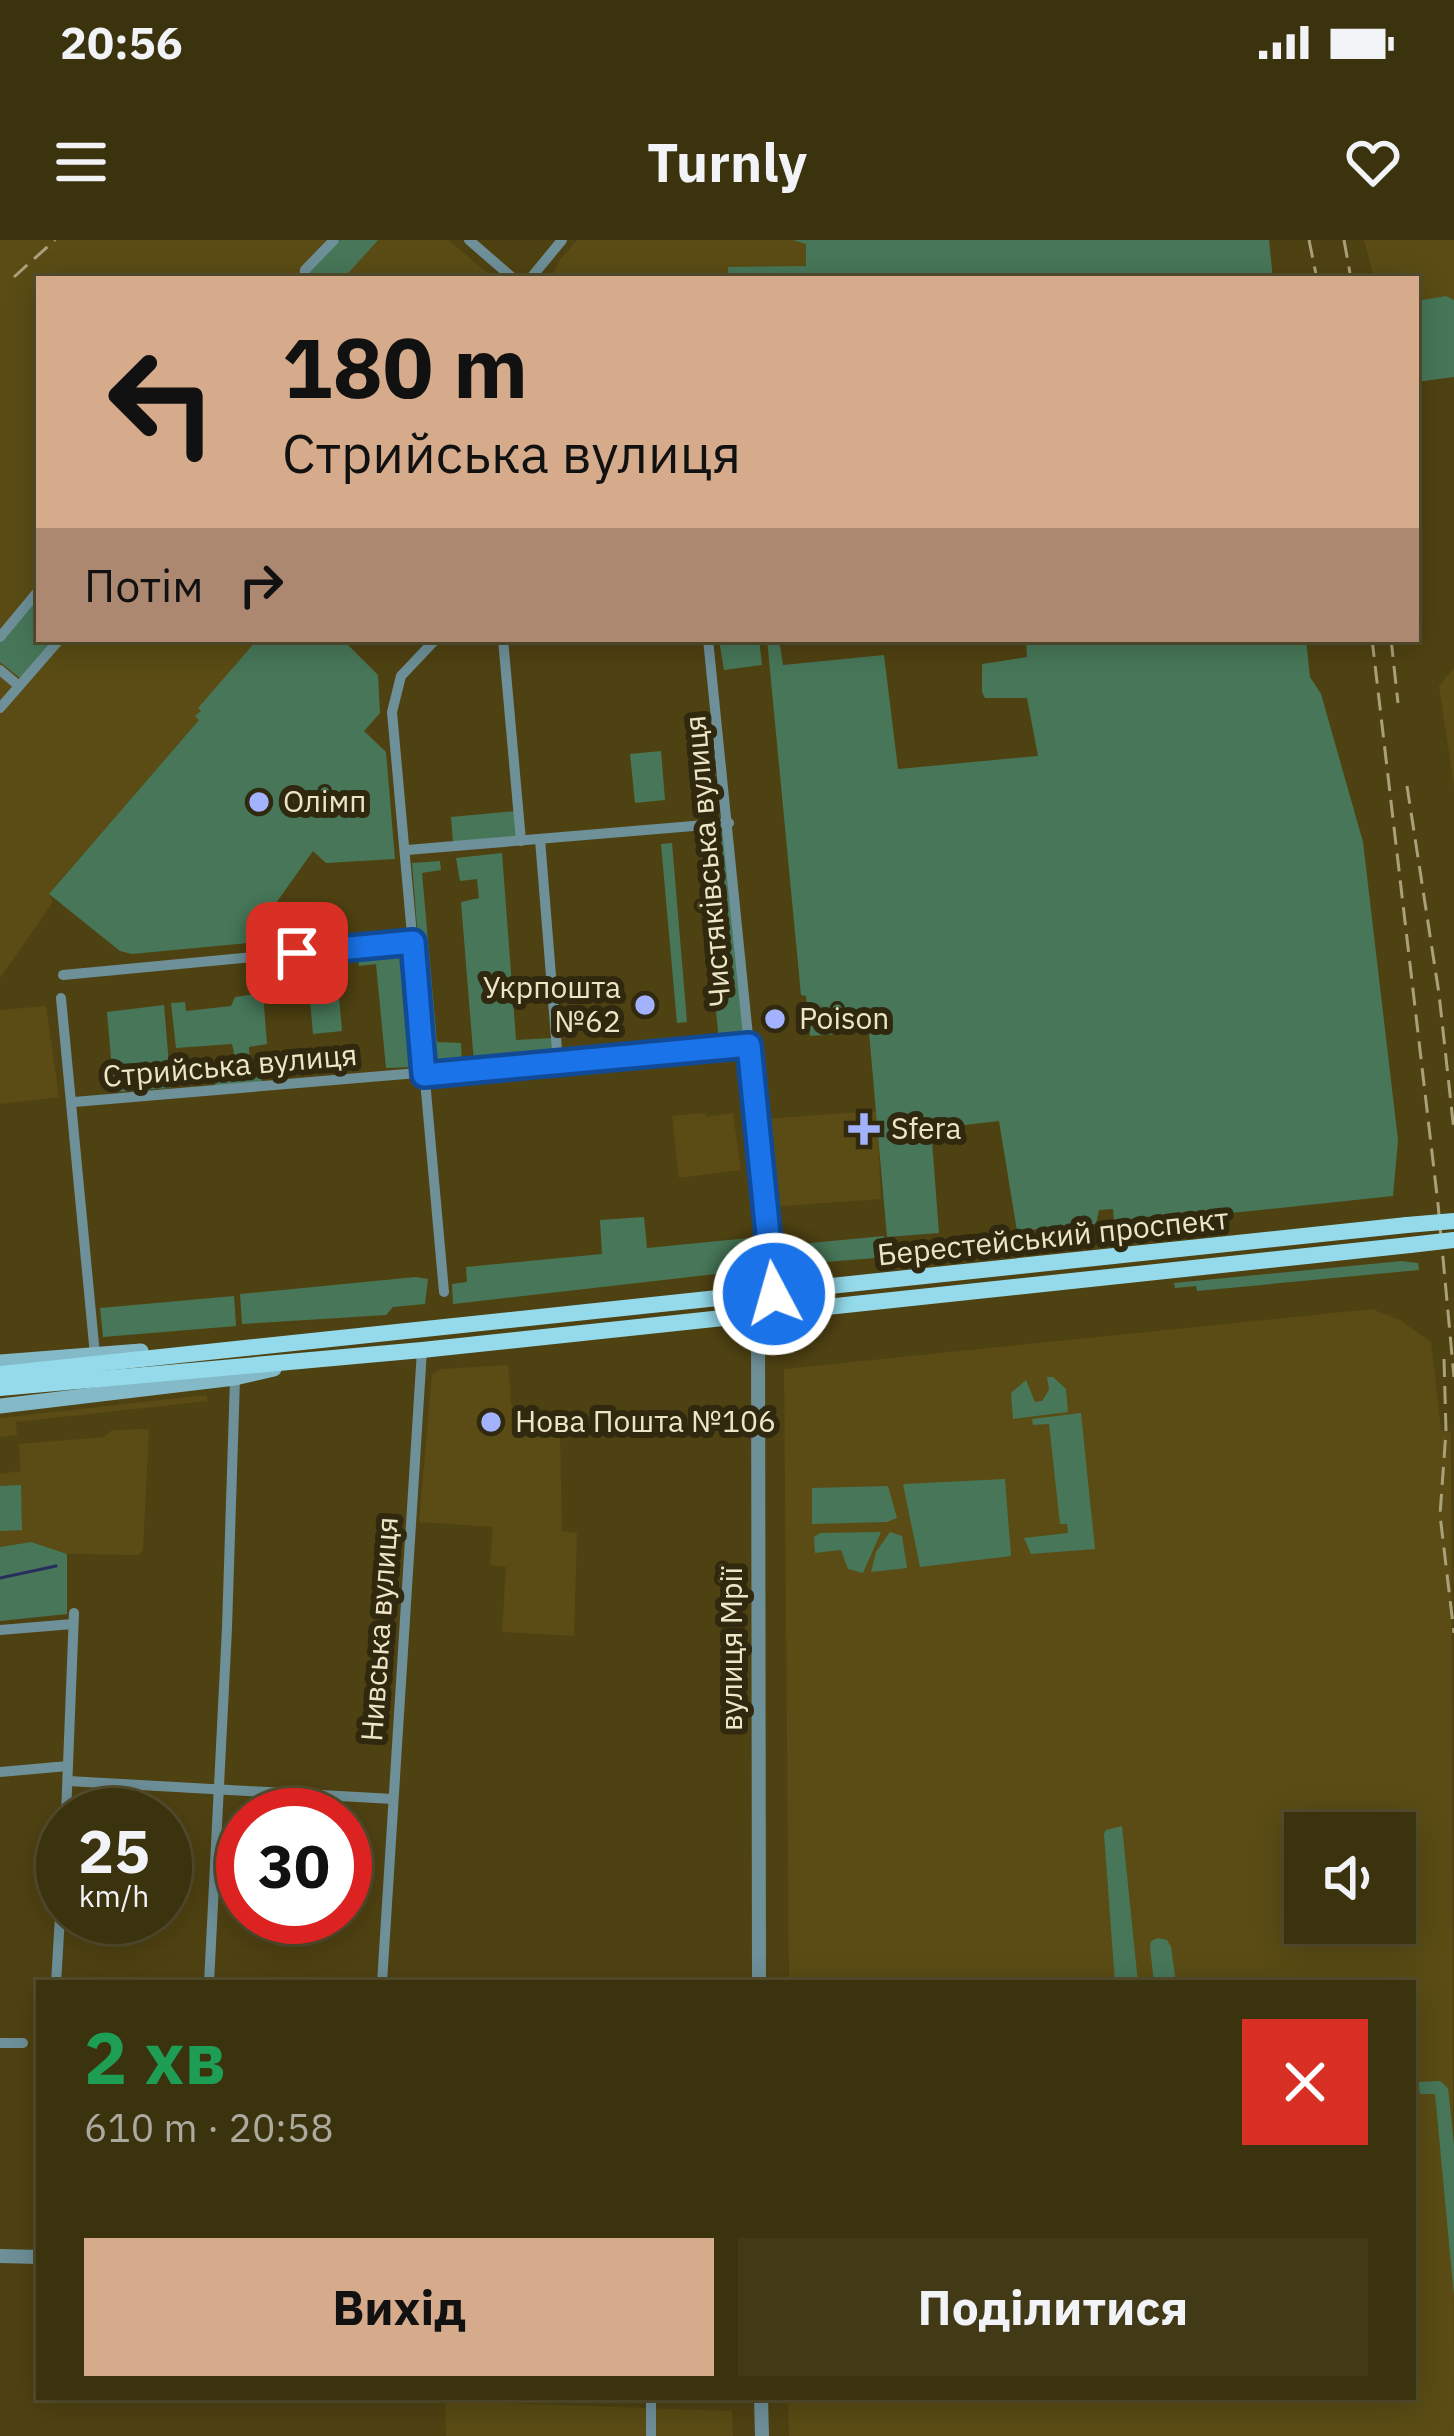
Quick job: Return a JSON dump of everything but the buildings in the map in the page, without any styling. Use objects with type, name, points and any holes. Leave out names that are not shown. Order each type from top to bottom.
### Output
[{"type":"main road","name":"Берестейський проспект","points":[[0,1362],[300,1341],[1454,1220]]},
{"type":"main road","name":"Берестейський проспект","points":[[0,1388],[422,1350],[1454,1240]]},
{"type":"main road","name":"Берестейський проспект","points":[[0,1406],[228,1365],[300,1341]]},
{"type":"main road","name":"Берестейський проспект","points":[[0,1374],[228,1365]]},
{"type":"street","points":[[304,276],[334,240]]},
{"type":"street","points":[[469,240],[511,276]]},
{"type":"street","points":[[532,276],[562,240]]},
{"type":"street","points":[[0,637],[36,594]]},
{"type":"street","points":[[0,708],[57,642]]},
{"type":"street","points":[[433,642],[401,676],[392,698],[444,1292]]},
{"type":"street","points":[[503,642],[521,841]]},
{"type":"street","name":"Чистяківська вулиця","points":[[708,642],[774,1294]]},
{"type":"street","points":[[0,670],[19,686]]},
{"type":"street","points":[[407,850],[729,823]]},
{"type":"street","points":[[540,839],[558,1063]]},
{"type":"street","points":[[64,976],[413,942]]},
{"type":"street","points":[[61,998],[95,1355]]},
{"type":"street","name":"Стрийська вулиця","points":[[74,1102],[749,1045]]},
{"type":"street","name":"вулиця Мрії","points":[[758,1314],[759,1980]]},
{"type":"street","name":"Нивська вулиця","points":[[382,1980],[422,1350]]},
{"type":"street","points":[[220,1788],[228,1365]]},
{"type":"street","points":[[0,1630],[74,1618],[68,1788]]},
{"type":"street","points":[[0,1772],[68,1766]]},
{"type":"street","points":[[68,1780],[216,1790]]},
{"type":"street","points":[[372,1798],[393,1799]]},
{"type":"street","points":[[209,1980],[216,1860]]},
{"type":"street","points":[[56,1980],[58,1944]]},
{"type":"street","points":[[0,2043],[23,2043]]},
{"type":"street","points":[[0,2255],[36,2257]]},
{"type":"street","points":[[651,2400],[651,2436]]},
{"type":"street","points":[[761,2400],[762,2436]]},
{"type":"shaded area","points":[[0,240],[448,240],[491,276],[36,276],[36,642],[256,642],[201,711],[199,720],[49,894],[53,902],[0,978]]},
{"type":"shaded area","points":[[577,240],[836,240],[817,276],[552,276]]},
{"type":"shaded area","points":[[1364,240],[1454,240],[1454,300],[1446,296],[1419,300],[1419,276],[1373,276]]},
{"type":"shaded area","points":[[1454,668],[1454,786],[1439,686]]},
{"type":"shaded area","points":[[46,1006],[59,1097],[0,1104],[0,1010]]},
{"type":"shaded area","points":[[877,1111],[881,1199],[769,1207],[761,1119]]},
{"type":"shaded area","points":[[705,1113],[706,1117],[733,1113],[741,1170],[679,1178],[672,1116]]},
{"type":"shaded area","points":[[1372,1309],[1400,1320],[1431,1342],[1441,1430],[1451,1432],[1454,2436],[789,2436],[788,2400],[1416,2400],[1416,1980],[789,1980],[784,1369]]},
{"type":"shaded area","points":[[508,1365],[511,1402],[522,1437],[560,1435],[562,1531],[577,1533],[574,1636],[502,1632],[506,1567],[490,1565],[493,1527],[419,1522],[432,1374],[441,1369]]},
{"type":"shaded area","points":[[206,1395],[208,1401],[16,1422],[17,1435],[0,1437],[0,1418]]},
{"type":"shaded area","points":[[149,1429],[139,1555],[67,1554],[31,1542],[0,1547],[0,1474],[21,1471],[19,1444]]},
{"type":"shaded area","points":[[445,2401],[732,2411],[733,2436],[446,2436]]},
{"type":"green space","points":[[340,240],[378,240],[346,276],[308,273]]},
{"type":"green space","points":[[793,240],[1269,240],[1273,276],[728,276],[728,267],[806,266],[806,244]]},
{"type":"green space","points":[[1446,296],[1454,300],[1454,377],[1419,382],[1419,300]]},
{"type":"green space","points":[[36,601],[36,642],[51,642],[20,678],[0,662],[0,643]]},
{"type":"green space","name":"Олімп","points":[[255,642],[345,642],[378,675],[380,713],[364,731],[386,752],[395,859],[326,863],[313,851],[276,903],[280,940],[132,954],[120,951],[49,894],[199,720],[195,716],[201,711],[198,708]]},
{"type":"green space","points":[[719,642],[759,642],[762,665],[724,670]]},
{"type":"green space","points":[[767,642],[779,642],[783,665],[884,655],[898,769],[1038,756],[1027,698],[985,698],[982,692],[982,664],[1027,657],[1026,642],[1306,642],[1310,677],[1321,694],[1363,842],[1398,1140],[1393,1196],[1114,1221],[1113,1209],[1099,1210],[1096,1224],[1017,1231],[999,1121],[931,1129],[939,1233],[887,1237],[869,1032],[810,1036],[806,996],[801,995]]},
{"type":"green space","points":[[661,751],[665,800],[635,803],[630,754]]},
{"type":"green space","points":[[516,811],[518,838],[453,843],[451,817]]},
{"type":"green space","points":[[724,830],[744,1040],[719,1042],[699,831]]},
{"type":"green space","points":[[672,843],[687,1022],[677,1023],[661,844]]},
{"type":"green space","points":[[502,853],[516,1040],[552,1038],[554,1055],[474,1063],[461,902],[479,898],[477,879],[460,881],[456,858]]},
{"type":"green space","points":[[440,861],[441,870],[422,873],[437,1042],[461,1043],[462,1064],[428,1066],[412,863]]},
{"type":"green space","points":[[402,947],[416,1067],[386,1068],[376,964],[359,966],[357,958],[285,965],[284,958]]},
{"type":"green space","points":[[263,993],[267,1044],[249,1047],[250,1072],[261,1072],[262,1083],[215,1087],[215,1074],[238,1072],[232,1044],[176,1048],[171,1003],[185,1002],[186,1011],[231,1006],[235,997]]},
{"type":"green space","points":[[339,997],[342,1031],[313,1034],[310,1000]]},
{"type":"green space","points":[[164,1005],[171,1088],[114,1092],[107,1012]]},
{"type":"green space","points":[[644,1217],[647,1248],[749,1238],[751,1270],[453,1304],[452,1284],[467,1282],[466,1267],[602,1254],[600,1220]]},
{"type":"green space","points":[[884,1236],[887,1257],[790,1265],[789,1245]]},
{"type":"green space","points":[[1418,1263],[1419,1270],[1197,1291],[1196,1286],[1175,1288],[1174,1283]]},
{"type":"green space","points":[[428,1279],[425,1304],[393,1307],[386,1315],[242,1324],[240,1294]]},
{"type":"green space","points":[[234,1296],[236,1326],[103,1337],[100,1308]]},
{"type":"green space","points":[[1047,1377],[1066,1389],[1068,1412],[1013,1419],[1011,1393],[1026,1380],[1035,1402],[1042,1401],[1049,1390]]},
{"type":"green space","points":[[1081,1413],[1095,1549],[1031,1554],[1024,1538],[1068,1533],[1067,1524],[1060,1524],[1049,1424],[1033,1425],[1032,1419]]},
{"type":"green space","points":[[1005,1479],[1011,1556],[920,1567],[903,1484]]},
{"type":"green space","points":[[21,1485],[22,1530],[0,1531],[0,1486]]},
{"type":"green space","points":[[888,1486],[897,1518],[812,1524],[812,1488]]},
{"type":"green space","points":[[881,1532],[863,1573],[848,1569],[841,1550],[815,1553],[814,1537],[820,1533]]},
{"type":"green space","points":[[890,1532],[902,1536],[907,1568],[871,1572],[876,1552]]},
{"type":"green space","points":[[31,1542],[67,1554],[67,1614],[0,1621],[0,1547]]},
{"type":"green space","points":[[1122,1826],[1138,1980],[1115,1980],[1106,1830]]},
{"type":"green space","points":[[1167,1940],[1176,1980],[1154,1980],[1151,1941]]},
{"type":"green space","points":[[1440,2081],[1448,2088],[1454,2145],[1454,2296],[1435,2094],[1420,2094],[1418,2082]]},
{"type":"waterway","points":[[0,1578],[56,1566]]},
{"type":"railway","points":[[14,277],[55,240]]},
{"type":"railway","points":[[1309,240],[1316,276]]},
{"type":"railway","points":[[1344,240],[1350,276]]},
{"type":"railway","points":[[1372,642],[1454,1377]]},
{"type":"railway","points":[[1391,642],[1398,703]]},
{"type":"railway","points":[[1407,786],[1439,994],[1454,1131]]},
{"type":"railway","points":[[1444,1359],[1446,1431],[1440,1515],[1454,1633]]},
{"type":"place","name":"Олімп","points":[[259,802]]},
{"type":"place","name":"Укрпошта №62","points":[[645,1005]]},
{"type":"place","name":"Poison","points":[[775,1019]]},
{"type":"place","name":"Sfera","points":[[864,1129]]},
{"type":"place","name":"Нова Пошта №106","points":[[491,1422]]},
{"type":"route","points":[[297,953],[413,942],[424,1075],[749,1045],[774,1294]]}]
